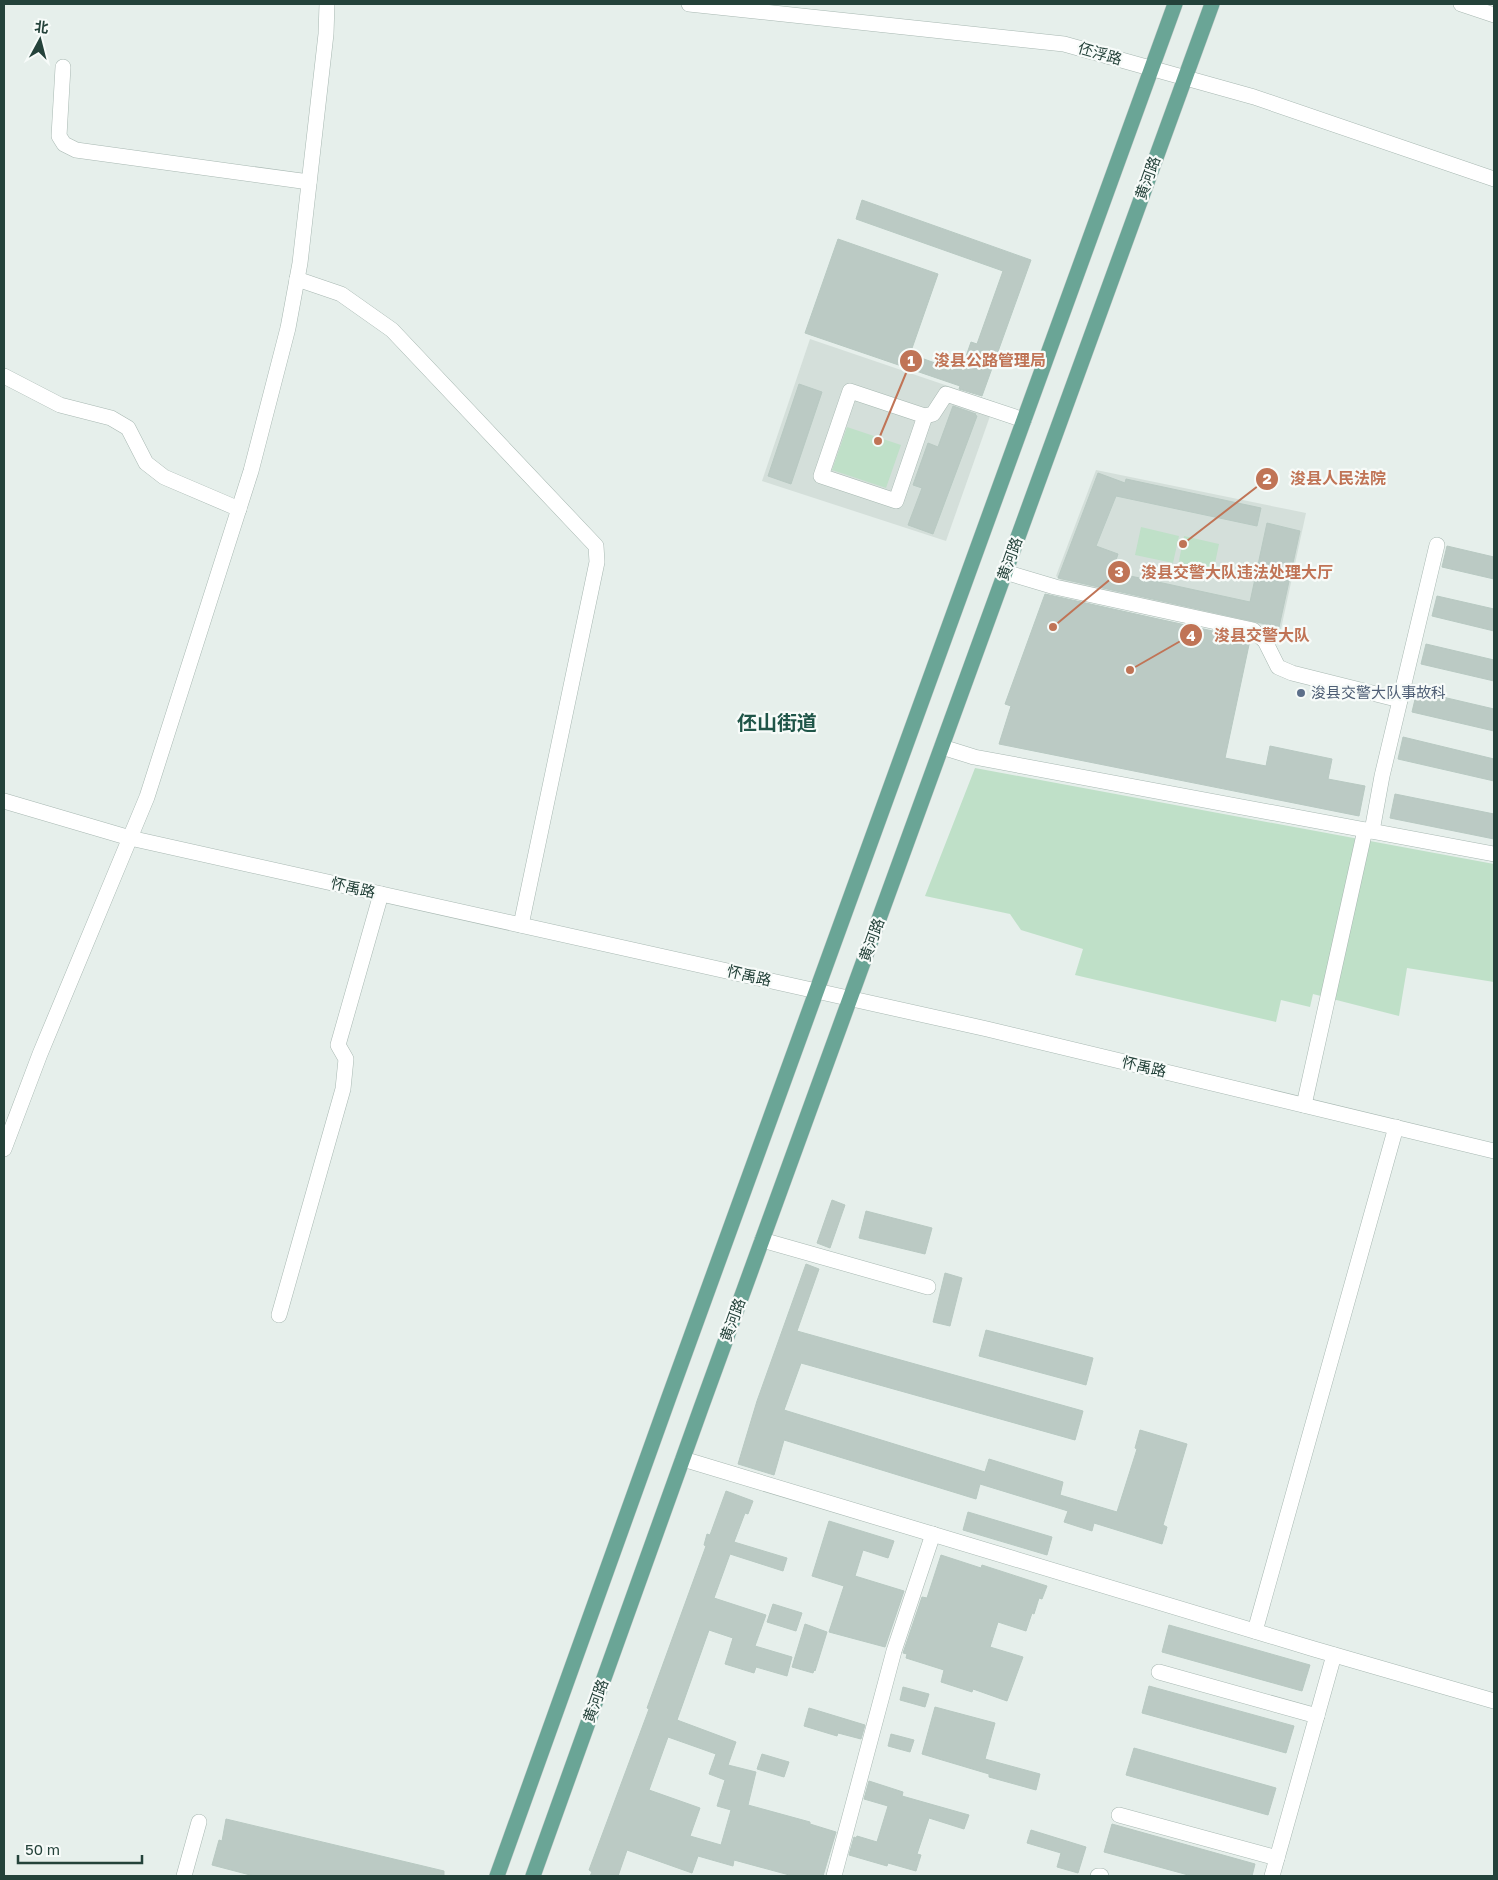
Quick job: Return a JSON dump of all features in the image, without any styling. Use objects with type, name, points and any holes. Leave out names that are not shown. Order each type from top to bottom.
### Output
[{"type":"main road","points":[[497,1876],[1175,4]]},
{"type":"main road","name":"黄河路","points":[[534,1876],[762,1240],[1212,4]]},
{"type":"street","points":[[4,1149],[44,1045],[147,796],[251,471],[288,328],[297,279],[328,4]]},
{"type":"street","name":"伾浮路","points":[[690,4],[760,7],[1064,44],[1254,96],[1494,179]]},
{"type":"street","points":[[1461,4],[1494,15]]},
{"type":"street","points":[[63,67],[59,136],[64,144],[76,150],[309,182]]},
{"type":"street","points":[[297,279],[341,294],[392,330],[596,546],[597,562],[521,925]]},
{"type":"street","points":[[4,376],[60,405],[111,418],[128,428],[146,463],[164,478],[239,509]]},
{"type":"street","points":[[925,416],[896,501],[821,476],[850,391],[925,416],[932,414],[946,394],[1024,420]]},
{"type":"street","points":[[1304,1105],[1437,545]]},
{"type":"street","points":[[1005,572],[1055,587],[1253,630],[1266,641],[1278,667],[1400,700]]},
{"type":"street","points":[[942,747],[974,757],[1494,854]]},
{"type":"street","name":"怀禹路","points":[[4,801],[130,838],[986,1029],[1494,1150]]},
{"type":"street","points":[[279,1315],[343,1089],[346,1059],[338,1045],[381,894]]},
{"type":"street","points":[[1255,1631],[1396,1127]]},
{"type":"street","points":[[762,1240],[928,1286]]},
{"type":"street","points":[[683,1459],[1494,1701]]},
{"type":"street","points":[[834,1876],[894,1651],[933,1534]]},
{"type":"street","points":[[1272,1876],[1334,1654]]},
{"type":"street","points":[[1159,1672],[1317,1716]]},
{"type":"street","points":[[1119,1814],[1277,1858]]},
{"type":"street","points":[[184,1876],[199,1822]]},
{"type":"shaded area","points":[[810,339],[995,402],[946,541],[762,481]]},
{"type":"shaded area","points":[[1096,470],[1306,513],[1281,629],[1064,583],[1056,576]]},
{"type":"green space","points":[[847,427],[901,445],[886,488],[832,470]]},
{"type":"green space","points":[[1141,527],[1179,536],[1173,563],[1135,555]]},
{"type":"green space","points":[[1184,536],[1219,544],[1213,573],[1178,565]]},
{"type":"green space","points":[[975,768],[1494,864],[1494,982],[1407,968],[1399,1016],[1313,994],[1310,1007],[1281,1000],[1276,1022],[1075,975],[1083,949],[1021,930],[1010,914],[925,896]]},
{"type":"building","points":[[862,200],[1031,260],[982,396],[959,389],[960,386],[805,333],[838,239],[938,274],[910,354],[935,363],[938,353],[964,362],[971,342],[977,344],[1003,271],[856,219]]},
{"type":"building","points":[[799,384],[822,392],[791,484],[768,476]]},
{"type":"building","points":[[953,406],[977,416],[933,534],[908,525],[922,488],[913,485],[928,443],[938,447]]},
{"type":"building","points":[[1098,473],[1125,483],[1126,479],[1261,508],[1257,526],[1116,496],[1096,546],[1118,554],[1112,572],[1250,602],[1267,523],[1300,531],[1279,627],[1058,578]]},
{"type":"building","points":[[1447,546],[1494,557],[1494,579],[1442,567]]},
{"type":"building","points":[[1045,594],[1249,639],[1225,758],[1266,766],[1270,746],[1332,759],[1328,779],[1365,786],[1359,816],[999,744],[1011,706],[1005,704]]},
{"type":"building","points":[[1437,596],[1494,609],[1494,631],[1432,616]]},
{"type":"building","points":[[1426,644],[1494,660],[1494,681],[1421,664]]},
{"type":"building","points":[[1417,691],[1494,709],[1494,731],[1412,712]]},
{"type":"building","points":[[1403,737],[1494,759],[1494,781],[1398,759]]},
{"type":"building","points":[[1395,794],[1494,814],[1494,839],[1390,818]]},
{"type":"building","points":[[832,1200],[845,1205],[830,1248],[817,1243]]},
{"type":"building","points":[[866,1211],[932,1228],[925,1254],[859,1238]]},
{"type":"building","points":[[806,1264],[819,1269],[797,1331],[1083,1411],[1075,1440],[801,1363],[784,1410],[985,1472],[989,1459],[1063,1482],[1060,1495],[1117,1512],[1137,1449],[1135,1448],[1140,1430],[1187,1444],[1163,1525],[1167,1527],[1162,1544],[1094,1523],[1092,1531],[1064,1522],[1068,1511],[980,1484],[976,1499],[784,1440],[774,1475],[738,1464],[757,1401]]},
{"type":"building","points":[[945,1273],[962,1278],[950,1326],[933,1322]]},
{"type":"building","points":[[986,1330],[1093,1358],[1086,1385],[979,1356]]},
{"type":"building","points":[[726,1491],[753,1501],[748,1514],[745,1513],[734,1542],[787,1558],[783,1571],[730,1554],[714,1598],[766,1615],[755,1646],[792,1657],[787,1676],[756,1667],[754,1673],[725,1664],[733,1638],[709,1630],[677,1720],[736,1742],[728,1765],[756,1772],[748,1805],[810,1822],[810,1824],[836,1832],[823,1876],[793,1876],[734,1860],[733,1866],[698,1856],[692,1873],[627,1850],[618,1876],[590,1876],[592,1872],[589,1870],[649,1709],[647,1708],[706,1546],[704,1545],[707,1534],[710,1535]],"holes":[[[668,1737],[716,1754],[709,1774],[725,1780],[717,1806],[731,1810],[721,1845],[690,1836],[700,1808],[649,1790]]]},
{"type":"building","points":[[968,1512],[1052,1537],[1047,1555],[963,1530]]},
{"type":"building","points":[[829,1521],[894,1541],[888,1558],[863,1550],[855,1576],[904,1591],[885,1647],[829,1632],[844,1586],[812,1576]]},
{"type":"building","points":[[941,1555],[981,1568],[982,1565],[1047,1586],[1042,1599],[1039,1598],[1034,1614],[1032,1613],[1026,1631],[998,1622],[990,1647],[1023,1657],[1007,1701],[973,1689],[972,1692],[941,1682],[944,1670],[906,1658],[907,1654],[903,1653],[922,1597],[927,1598]]},
{"type":"building","points":[[773,1604],[802,1613],[796,1631],[767,1622]]},
{"type":"building","points":[[805,1624],[827,1632],[813,1673],[792,1667]]},
{"type":"building","points":[[1169,1625],[1310,1665],[1302,1691],[1162,1652]]},
{"type":"building","points":[[1149,1686],[1294,1726],[1286,1753],[1142,1713]]},
{"type":"building","points":[[903,1687],[929,1694],[925,1707],[900,1700]]},
{"type":"building","points":[[935,1707],[995,1723],[985,1759],[1040,1774],[1036,1790],[989,1777],[989,1774],[922,1754]]},
{"type":"building","points":[[809,1708],[865,1725],[861,1739],[838,1733],[837,1736],[804,1726]]},
{"type":"building","points":[[891,1734],[914,1740],[910,1752],[888,1746]]},
{"type":"building","points":[[1134,1748],[1276,1788],[1268,1815],[1126,1775]]},
{"type":"building","points":[[762,1754],[789,1762],[784,1777],[757,1769]]},
{"type":"building","points":[[869,1781],[903,1792],[902,1796],[969,1815],[964,1829],[929,1818],[917,1854],[921,1855],[916,1871],[888,1863],[887,1866],[849,1855],[854,1837],[856,1838],[857,1836],[877,1842],[888,1806],[864,1799]]},
{"type":"building","points":[[226,1819],[444,1871],[444,1876],[254,1876],[212,1865],[219,1840],[222,1841]]},
{"type":"building","points":[[1112,1824],[1255,1864],[1252,1876],[1192,1876],[1104,1852]]},
{"type":"building","points":[[1031,1830],[1086,1847],[1078,1873],[1057,1867],[1061,1853],[1027,1843]]},
{"type":"place","name":"浚县公路管理局","points":[[878,441]]},
{"type":"place","name":"浚县人民法院","points":[[1183,544]]},
{"type":"place","name":"浚县交警大队违法处理大厅","points":[[1053,627]]},
{"type":"place","name":"浚县交警大队","points":[[1130,670]]},
{"type":"place","name":"浚县交警大队事故科","points":[[1301,693]]},
{"type":"district","name":"伾山街道","points":[[777,723]]}]
